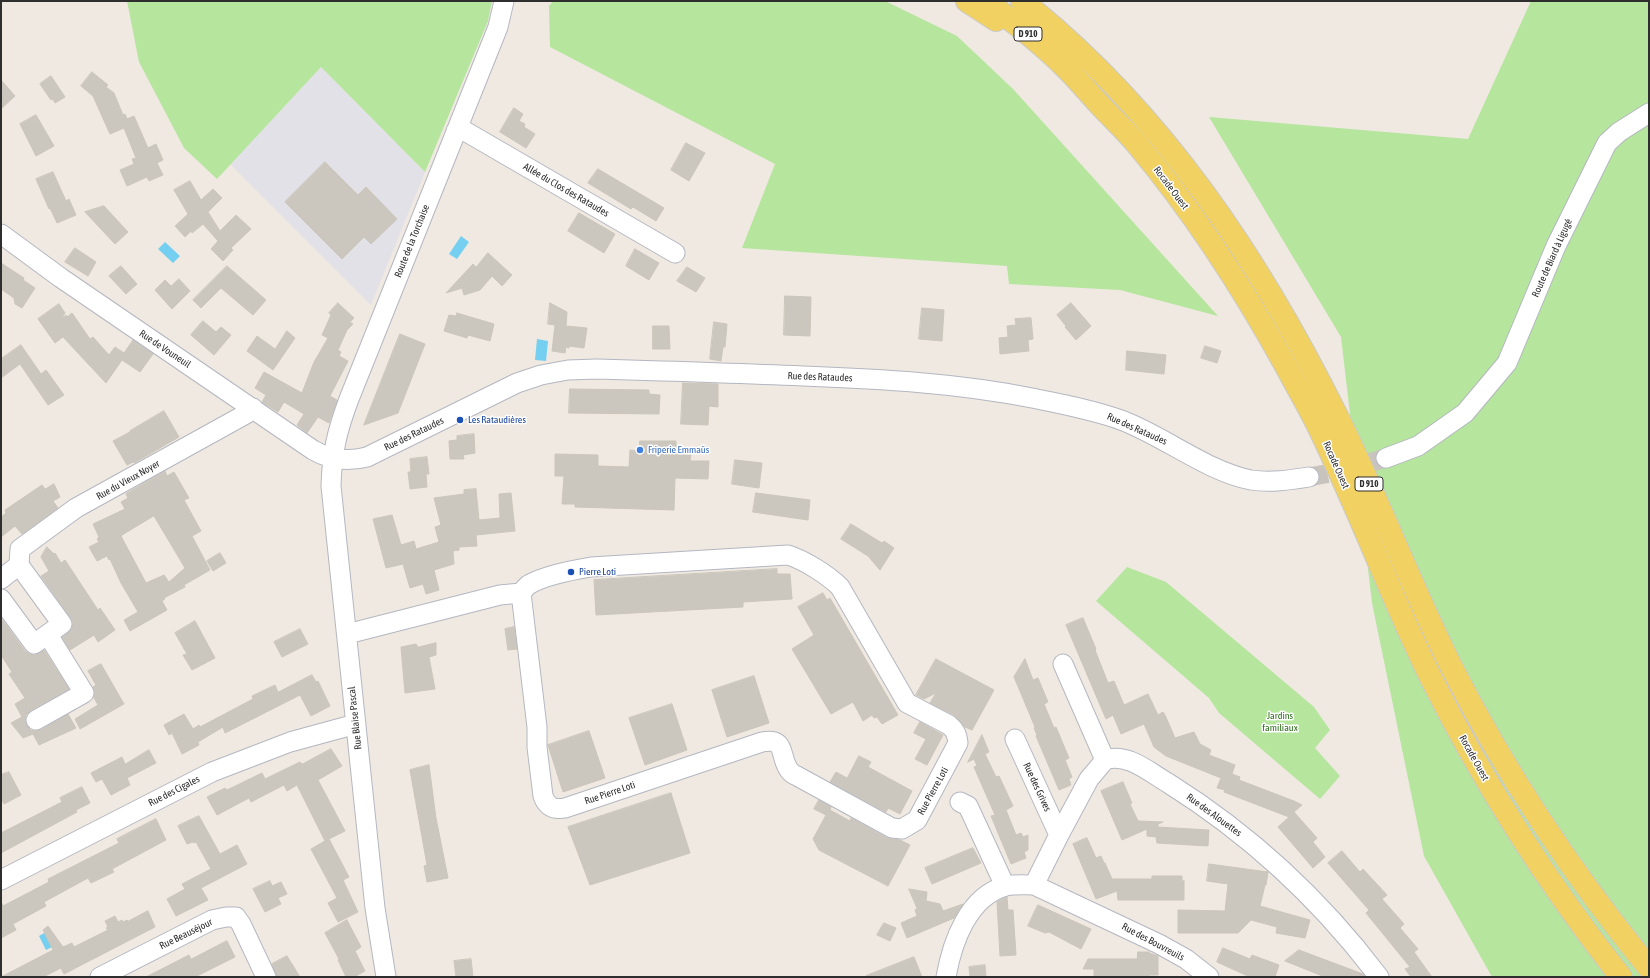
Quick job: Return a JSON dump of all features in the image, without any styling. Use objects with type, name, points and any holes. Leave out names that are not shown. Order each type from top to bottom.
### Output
[{"type":"main road","points":[[967,1],[1068,69]]},
{"type":"main road","name":"Rocade Ouest","points":[[986,1],[1068,69],[1135,141],[1208,236],[1265,328],[1319,427],[1404,621],[1459,732],[1511,822],[1545,874],[1620,977]]},
{"type":"main road","name":"D 910","points":[[1022,1],[1053,25],[1090,61],[1152,126],[1192,175],[1256,268],[1284,316],[1338,417],[1452,666],[1502,759],[1572,867],[1609,919],[1649,968]]},
{"type":"main road","points":[[1033,1],[1053,25]]},
{"type":"street","name":"Route de la Torchaise","points":[[333,458],[339,425],[498,27],[504,1]]},
{"type":"street","name":"Route de la Torchaise","points":[[498,27],[516,1]]},
{"type":"street","name":"Route de Biard à Ligugé","points":[[1386,458],[1418,446],[1465,413],[1507,363],[1556,246],[1607,143],[1619,132],[1649,113]]},
{"type":"street","name":"Allée du Clos des Rataudes","points":[[456,131],[463,130],[675,253]]},
{"type":"street","name":"Rue de Vouneuil","points":[[1,234],[61,278],[313,450],[333,458]]},
{"type":"street","name":"Rue des Rataudes","points":[[333,458],[352,460],[367,457],[517,383],[541,375],[568,370],[598,369],[864,378],[921,382],[975,389],[1039,399],[1093,411],[1122,420],[1232,475],[1269,481],[1309,477]]},
{"type":"street","name":"Rue du Vieux Noyer","points":[[19,565],[20,549],[76,508],[246,414],[253,408]]},
{"type":"street","name":"Rue Blaise Pascal","points":[[333,458],[331,486],[375,908],[386,977]]},
{"type":"street","name":"Rue Pierre Loti","points":[[347,634],[500,595],[521,593],[529,585],[559,574],[591,567],[788,555],[796,558],[834,581],[840,587],[907,703],[954,729],[958,736],[958,743],[917,820],[902,829],[892,828],[797,776],[790,771],[782,749],[779,744],[774,741],[762,742],[565,808],[558,809],[550,807],[545,803],[542,796],[537,747],[537,727],[521,593]]},
{"type":"street","points":[[1,579],[19,565],[62,624],[34,644],[1,599]]},
{"type":"street","points":[[36,720],[84,693],[48,635]]},
{"type":"street","points":[[946,977],[953,948],[959,932],[968,916],[977,904],[987,895],[1005,886],[1017,884],[1034,885],[1089,779],[1105,760],[1063,664]]},
{"type":"street","name":"Rue des Cigales","points":[[1,880],[212,772],[290,742],[356,724]]},
{"type":"street","name":"Rue des Grives","points":[[1015,739],[1059,835]]},
{"type":"street","name":"Rue des Alouettes","points":[[1105,760],[1120,758],[1140,766],[1208,809],[1234,828],[1302,887],[1352,941],[1379,977]]},
{"type":"street","points":[[960,802],[968,806],[1005,886]]},
{"type":"street","name":"Rue des Bouvreuils","points":[[1034,885],[1159,944],[1186,959],[1210,977]]},
{"type":"street","name":"Rue Beauséjour","points":[[100,977],[212,920],[226,917],[236,917],[241,924],[266,977]]},
{"type":"shaded area","points":[[321,67],[425,172],[371,305],[230,164]]},
{"type":"green space","points":[[127,1],[492,1],[488,21],[425,172],[321,67],[217,179],[184,148],[139,62]]},
{"type":"green space","points":[[553,1],[885,1],[957,36],[1013,89],[1218,316],[1120,290],[1009,284],[1007,266],[742,248],[775,164],[550,47],[549,6]]},
{"type":"green space","points":[[1531,1],[1649,1],[1649,977],[1492,977],[1424,856],[1372,603],[1341,337],[1209,117],[1468,139]]},
{"type":"green space","name":"Jardins familiaux","points":[[1127,567],[1166,582],[1314,707],[1330,730],[1315,748],[1340,776],[1320,799],[1219,713],[1209,698],[1096,601]]},
{"type":"water","points":[[461,236],[469,242],[457,259],[449,254]]},
{"type":"water","points":[[165,242],[180,256],[173,263],[158,249]]},
{"type":"water","points":[[537,339],[548,341],[546,361],[535,360]]},
{"type":"water","points":[[46,932],[54,946],[46,950],[39,936]]},
{"type":"building","points":[[92,72],[108,85],[106,87],[114,93],[123,115],[125,114],[127,119],[134,116],[148,148],[156,144],[163,160],[157,163],[163,175],[149,181],[147,177],[127,186],[120,170],[134,164],[132,159],[136,158],[124,128],[110,134],[93,96],[81,86]]},
{"type":"building","points":[[51,76],[65,97],[55,103],[53,99],[51,100],[40,84]]},
{"type":"building","points":[[1,80],[15,96],[1,109]]},
{"type":"building","points":[[514,108],[523,114],[519,121],[525,124],[524,127],[535,134],[526,148],[500,132]]},
{"type":"building","points":[[36,115],[54,146],[36,156],[20,124]]},
{"type":"building","points":[[686,143],[705,153],[689,181],[671,170]]},
{"type":"building","points":[[325,162],[358,195],[366,187],[397,219],[371,244],[364,237],[342,259],[285,202]]},
{"type":"building","points":[[598,169],[664,208],[656,221],[633,207],[631,209],[588,183]]},
{"type":"building","points":[[53,172],[66,201],[69,199],[76,215],[57,223],[36,179]]},
{"type":"building","points":[[190,181],[201,200],[213,189],[222,198],[208,212],[220,231],[236,215],[251,229],[231,248],[233,250],[223,261],[211,249],[218,241],[203,224],[192,233],[191,231],[185,237],[175,226],[188,214],[174,190]]},
{"type":"building","points":[[104,206],[128,232],[115,244],[85,212]]},
{"type":"building","points":[[579,213],[615,234],[604,253],[568,231]]},
{"type":"building","points":[[75,248],[96,262],[88,276],[65,262]]},
{"type":"building","points":[[635,249],[659,263],[649,280],[626,266]]},
{"type":"building","points":[[488,253],[512,275],[502,286],[492,276],[480,290],[464,295],[462,288],[446,293],[473,264],[476,267]]},
{"type":"building","points":[[1,263],[24,278],[23,280],[35,288],[22,308],[15,304],[14,298],[1,289]]},
{"type":"building","points":[[121,266],[137,284],[126,294],[109,276]]},
{"type":"building","points":[[227,266],[266,300],[253,315],[221,288],[201,308],[193,300]]},
{"type":"building","points":[[687,267],[705,278],[696,292],[677,281]]},
{"type":"building","points":[[179,279],[190,291],[172,309],[155,290],[165,280],[171,286]]},
{"type":"building","points":[[785,296],[811,297],[810,336],[784,335]]},
{"type":"building","points":[[338,303],[354,318],[350,322],[353,324],[347,330],[338,350],[341,352],[339,356],[348,361],[330,396],[337,400],[329,423],[318,417],[307,433],[297,425],[304,414],[284,402],[278,412],[262,402],[266,395],[255,388],[264,372],[302,393],[314,362],[328,338],[322,335],[331,315],[329,313]]},
{"type":"building","points":[[550,303],[567,312],[566,326],[587,328],[584,348],[569,346],[569,348],[566,347],[565,353],[552,351],[555,325],[548,324]]},
{"type":"building","points":[[1071,303],[1091,326],[1076,340],[1057,315]]},
{"type":"building","points":[[59,304],[65,313],[61,320],[66,315],[67,317],[72,313],[90,339],[93,337],[109,355],[115,347],[124,353],[133,340],[153,354],[140,372],[122,360],[106,383],[63,337],[55,343],[38,319]]},
{"type":"building","points":[[922,308],[944,310],[942,341],[919,339]]},
{"type":"building","points":[[457,313],[494,324],[490,341],[468,335],[467,338],[444,331],[449,315],[456,316]]},
{"type":"building","points":[[1031,318],[1033,339],[1028,340],[1029,351],[1000,354],[999,338],[1008,337],[1007,326],[1016,325],[1015,319]]},
{"type":"building","points":[[203,321],[216,332],[221,327],[231,335],[214,355],[191,335]]},
{"type":"building","points":[[714,322],[727,324],[725,347],[723,347],[721,361],[710,359]]},
{"type":"building","points":[[653,326],[669,326],[670,349],[653,349]]},
{"type":"building","points":[[287,331],[295,338],[273,370],[247,351],[257,336],[275,349]]},
{"type":"building","points":[[400,334],[425,344],[398,413],[364,425]]},
{"type":"building","points":[[21,345],[41,374],[46,370],[64,395],[48,405],[20,364],[1,378],[1,359]]},
{"type":"building","points":[[1205,346],[1221,351],[1217,363],[1201,358]]},
{"type":"building","points":[[1127,351],[1166,355],[1164,374],[1126,370]]},
{"type":"building","points":[[683,383],[718,384],[718,407],[709,406],[708,425],[681,424]]},
{"type":"building","points":[[570,389],[649,390],[649,394],[660,395],[659,414],[569,413]]},
{"type":"building","points":[[164,411],[179,437],[134,463],[133,462],[127,465],[113,441]]},
{"type":"building","points":[[474,434],[475,453],[463,455],[464,459],[450,459],[449,441],[457,440],[457,436]]},
{"type":"building","points":[[640,441],[676,441],[676,454],[691,455],[690,461],[709,461],[708,479],[675,478],[674,510],[575,507],[575,504],[562,504],[564,476],[555,476],[555,454],[598,455],[598,466],[629,467],[630,450],[639,451]]},
{"type":"building","points":[[427,457],[429,474],[426,474],[427,487],[410,489],[408,472],[411,472],[410,459]]},
{"type":"building","points":[[735,460],[762,463],[759,488],[732,484]]},
{"type":"building","points":[[165,471],[167,476],[174,472],[189,498],[184,500],[201,531],[192,536],[210,570],[184,585],[185,587],[164,598],[165,599],[162,601],[167,610],[130,631],[124,620],[138,612],[121,583],[110,559],[109,560],[107,556],[97,561],[89,547],[99,542],[97,539],[99,537],[93,524],[125,509],[121,502],[128,498],[126,494]],"holes":[[[154,516],[185,568],[169,582],[164,575],[146,583],[121,536]]]},
{"type":"building","points":[[54,484],[60,497],[53,501],[58,508],[22,534],[15,526],[1,537],[1,517],[6,513],[5,510],[42,485],[45,489]]},
{"type":"building","points":[[476,489],[479,520],[500,518],[499,494],[511,493],[515,531],[476,535],[477,546],[459,547],[459,550],[453,551],[454,564],[434,570],[439,590],[426,594],[423,584],[410,588],[403,564],[386,568],[373,519],[392,515],[401,545],[414,541],[416,549],[439,542],[435,527],[441,525],[434,498],[464,494],[464,490]]},
{"type":"building","points":[[756,493],[810,500],[808,520],[753,512]]},
{"type":"building","points":[[851,524],[882,543],[884,541],[894,548],[880,570],[868,556],[841,539]]},
{"type":"building","points":[[47,547],[54,554],[55,553],[61,563],[65,560],[98,610],[100,608],[115,630],[98,642],[94,635],[70,650],[62,637],[72,629],[73,622],[41,576],[49,571],[41,557]]},
{"type":"building","points":[[220,553],[226,563],[213,571],[207,561]]},
{"type":"building","points":[[777,569],[777,574],[790,574],[792,599],[743,602],[743,607],[596,615],[594,580]]},
{"type":"building","points":[[823,593],[827,600],[830,598],[898,715],[882,724],[877,717],[874,718],[872,715],[863,721],[853,702],[831,714],[792,649],[814,635],[798,607]]},
{"type":"building","points":[[1,618],[25,651],[29,654],[35,655],[44,650],[69,689],[31,710],[26,715],[25,720],[27,726],[31,730],[41,730],[68,714],[76,728],[39,745],[33,734],[23,738],[11,723],[22,717],[15,704],[25,698],[9,674],[12,672],[1,655]]},
{"type":"building","points":[[1083,618],[1108,683],[1114,681],[1124,705],[1148,694],[1158,715],[1163,712],[1165,715],[1175,738],[1194,732],[1200,744],[1211,750],[1209,755],[1235,765],[1232,774],[1240,777],[1239,780],[1302,805],[1294,812],[1317,838],[1313,842],[1325,857],[1313,868],[1278,827],[1289,817],[1224,792],[1225,790],[1217,788],[1221,778],[1166,756],[1154,747],[1144,724],[1121,734],[1113,715],[1106,719],[1066,625]]},
{"type":"building","points":[[195,621],[215,658],[192,670],[183,655],[187,654],[175,633]]},
{"type":"building","points":[[514,627],[517,649],[508,650],[505,629]]},
{"type":"building","points":[[300,629],[308,644],[282,657],[274,642]]},
{"type":"building","points":[[436,643],[436,655],[429,657],[435,689],[405,693],[401,647],[416,644],[418,647]]},
{"type":"building","points":[[936,659],[994,690],[972,730],[965,727],[954,715],[930,703],[936,693],[924,699],[916,695]]},
{"type":"building","points":[[1025,659],[1033,680],[1038,678],[1048,702],[1044,704],[1054,728],[1056,727],[1069,758],[1065,760],[1072,777],[1069,779],[1071,785],[1059,790],[1036,736],[1035,727],[1014,677]]},
{"type":"building","points":[[101,664],[124,704],[80,729],[75,719],[98,705],[94,698],[95,692],[93,687],[96,685],[88,671]]},
{"type":"building","points":[[312,675],[316,682],[318,681],[330,706],[311,716],[300,695],[225,733],[223,727],[198,742],[199,745],[182,754],[172,733],[169,735],[164,725],[184,714],[193,729],[199,725],[200,727],[253,699],[252,696],[275,685],[278,692]]},
{"type":"building","points":[[754,676],[769,723],[727,737],[712,690]]},
{"type":"building","points":[[672,704],[687,750],[645,765],[629,718]]},
{"type":"building","points":[[920,722],[943,735],[927,765],[915,759],[926,739],[914,733]]},
{"type":"building","points":[[589,731],[605,778],[563,792],[548,745]]},
{"type":"building","points":[[982,735],[989,752],[985,754],[996,777],[999,776],[1013,806],[1006,810],[1016,835],[1021,833],[1023,837],[1028,835],[1028,850],[1024,852],[1026,858],[1011,864],[991,816],[995,815],[974,767],[977,766],[974,759],[968,762]]},
{"type":"building","points":[[331,749],[342,766],[318,780],[345,831],[329,839],[349,877],[343,880],[358,912],[338,922],[328,903],[337,898],[311,849],[325,841],[297,785],[287,791],[284,785],[251,802],[249,798],[217,815],[207,797],[225,788],[227,790],[262,773],[265,779],[300,762],[302,764]]},
{"type":"building","points":[[149,750],[156,763],[127,778],[130,785],[111,795],[102,779],[96,782],[91,773],[122,757],[125,764]]},
{"type":"building","points":[[859,756],[871,762],[868,767],[912,791],[900,814],[888,808],[886,812],[830,782],[836,772],[847,778]]},
{"type":"building","points":[[429,765],[436,818],[448,878],[427,882],[424,866],[427,865],[410,770]]},
{"type":"building","points":[[9,772],[21,795],[4,804],[1,798],[1,775]]},
{"type":"building","points":[[1123,782],[1132,803],[1130,804],[1138,821],[1163,822],[1158,824],[1158,827],[1209,830],[1208,846],[1157,843],[1156,837],[1147,836],[1147,829],[1122,840],[1101,791]]},
{"type":"building","points":[[82,787],[90,803],[76,810],[77,812],[1,853],[1,833],[62,802],[60,798]]},
{"type":"building","points":[[671,793],[690,853],[590,885],[568,827]]},
{"type":"building","points":[[819,800],[831,807],[830,810],[850,821],[851,818],[887,838],[900,840],[910,845],[888,886],[819,850],[813,839],[826,815],[814,809]]},
{"type":"building","points":[[199,816],[220,854],[237,845],[247,864],[201,888],[208,900],[176,916],[167,899],[185,889],[182,884],[211,869],[196,842],[187,844],[178,826]]},
{"type":"building","points":[[156,819],[166,840],[112,869],[114,872],[91,883],[88,878],[44,902],[46,906],[13,924],[16,930],[1,938],[1,902],[3,906],[49,882],[48,879],[119,843],[117,839]]},
{"type":"building","points":[[1087,838],[1096,858],[1101,856],[1112,879],[1152,879],[1152,876],[1182,876],[1182,882],[1184,880],[1184,900],[1118,900],[1117,891],[1096,899],[1073,844]]},
{"type":"building","points":[[973,848],[981,863],[932,884],[925,868]]},
{"type":"building","points":[[1342,851],[1360,872],[1363,869],[1387,895],[1382,899],[1404,924],[1400,928],[1418,949],[1414,952],[1432,977],[1411,977],[1405,969],[1410,967],[1366,913],[1369,910],[1328,863]]},
{"type":"building","points":[[1209,864],[1268,872],[1260,906],[1310,920],[1305,938],[1276,933],[1277,927],[1251,920],[1238,933],[1178,933],[1178,910],[1225,911],[1228,884],[1207,881]]},
{"type":"building","points":[[270,881],[272,886],[281,882],[287,894],[278,898],[281,904],[265,912],[253,889]]},
{"type":"building","points":[[909,889],[927,892],[926,901],[940,904],[943,911],[963,904],[954,918],[907,938],[901,923],[917,916],[915,910],[917,909]]},
{"type":"building","points":[[1007,897],[1008,910],[1013,910],[1016,955],[1000,956],[997,902]]},
{"type":"building","points":[[1038,905],[1091,929],[1081,949],[1049,932],[1045,933],[1028,926]]},
{"type":"building","points":[[148,911],[155,927],[64,974],[61,968],[43,977],[1,977],[53,950],[43,930],[48,926],[63,947],[72,943],[74,947],[108,930],[106,928],[108,927],[105,921],[115,916],[118,922],[122,920],[123,922]]},
{"type":"building","points":[[347,920],[361,947],[355,951],[365,971],[354,977],[346,977],[338,960],[339,959],[325,933]]},
{"type":"building","points":[[884,923],[896,928],[890,941],[877,935]]},
{"type":"building","points":[[227,941],[235,957],[195,977],[146,977],[189,955],[191,959]]},
{"type":"building","points":[[1223,948],[1250,959],[1252,955],[1279,965],[1275,977],[1250,977],[1217,962]]},
{"type":"building","points":[[1299,950],[1363,974],[1365,977],[1325,977],[1285,961]]},
{"type":"building","points":[[1138,952],[1149,952],[1158,956],[1158,975],[1149,975],[1149,977],[1094,977],[1094,969],[1083,969],[1088,959],[1137,959]]},
{"type":"building","points":[[287,956],[300,977],[277,977],[272,964]]},
{"type":"building","points":[[914,957],[922,977],[866,977],[866,976]]},
{"type":"building","points":[[471,959],[473,977],[456,977],[454,961]]},
{"type":"building","points":[[985,965],[986,977],[970,977],[969,967]]},
{"type":"tunnel","points":[[1309,477],[1346,470],[1386,458]]},
{"type":"place","name":"Les Rataudières","points":[[460,420]]},
{"type":"place","name":"Friperie Emmaüs","points":[[640,450]]},
{"type":"place","name":"Pierre Loti","points":[[571,572]]}]
